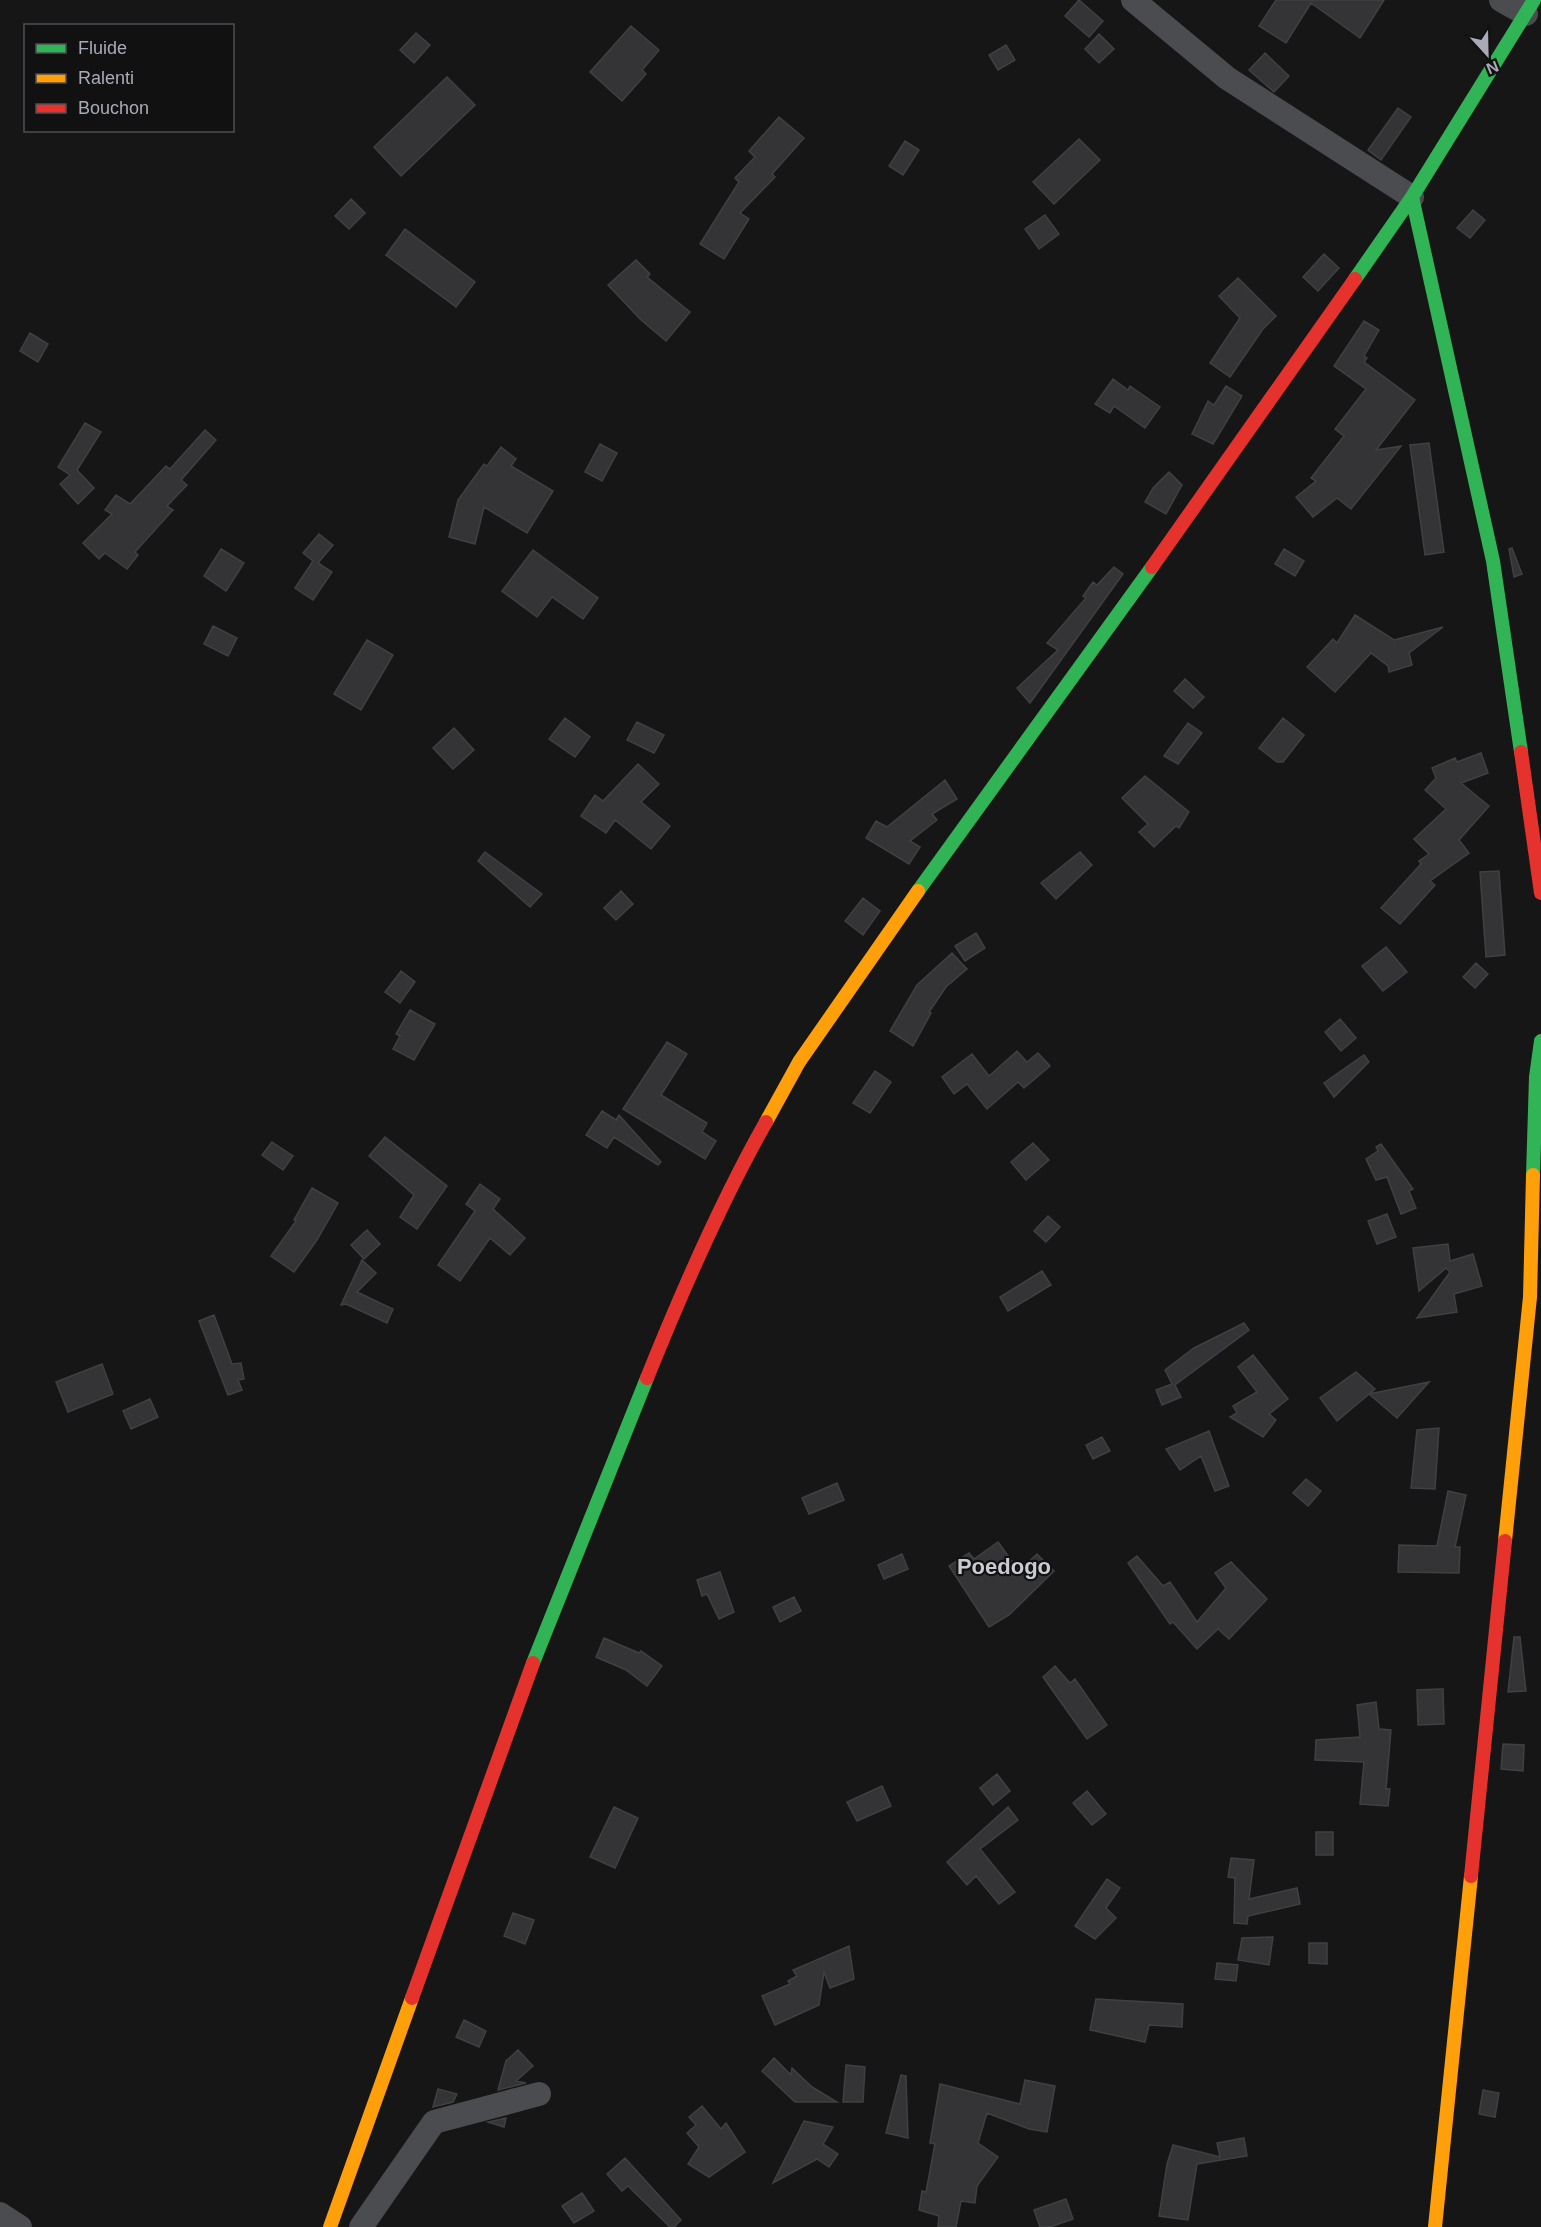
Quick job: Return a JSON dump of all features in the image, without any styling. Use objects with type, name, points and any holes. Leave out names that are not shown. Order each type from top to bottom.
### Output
[{"type":"main road","points":[[330,2227],[526,1680],[671,1319],[744,1161],[800,1062],[864,966],[1241,443],[1412,197],[1530,7]]},
{"type":"main road","points":[[1412,197],[1493,561],[1541,893]]},
{"type":"main road","points":[[1435,2227],[1530,1297],[1541,1041]]},
{"type":"street","points":[[1133,0],[1227,78],[1412,197]]},
{"type":"street","points":[[1501,0],[1530,7]]},
{"type":"street","points":[[361,2227],[434,2122],[539,2094]]},
{"type":"street","points":[[0,2214],[20,2227]]},
{"type":"building","points":[[1079,0],[1103,21],[1089,37],[1065,16]]},
{"type":"building","points":[[1276,0],[1384,0],[1360,38],[1311,3],[1286,43],[1259,26]]},
{"type":"building","points":[[631,26],[659,50],[642,70],[646,74],[622,101],[590,72]]},
{"type":"building","points":[[416,33],[430,45],[414,63],[400,50]]},
{"type":"building","points":[[1099,34],[1114,49],[1099,63],[1085,49]]},
{"type":"building","points":[[1006,45],[1015,60],[998,70],[989,55]]},
{"type":"building","points":[[1265,53],[1289,76],[1274,92],[1249,70]]},
{"type":"building","points":[[447,77],[475,105],[401,176],[374,147]]},
{"type":"building","points":[[1398,108],[1411,117],[1381,160],[1368,150]]},
{"type":"building","points":[[779,117],[804,138],[772,174],[775,177],[740,213],[749,219],[724,259],[700,244],[739,182],[735,178],[755,157],[749,151]]},
{"type":"building","points":[[1079,139],[1100,160],[1054,204],[1033,182]]},
{"type":"building","points":[[905,141],[919,150],[903,175],[889,166]]},
{"type":"building","points":[[351,199],[365,213],[349,229],[335,216]]},
{"type":"building","points":[[1473,210],[1485,220],[1470,238],[1457,228]]},
{"type":"building","points":[[1045,215],[1059,234],[1039,249],[1025,229]]},
{"type":"building","points":[[405,229],[475,282],[456,307],[386,255]]},
{"type":"building","points":[[1324,254],[1339,268],[1318,291],[1303,277]]},
{"type":"building","points":[[636,260],[650,274],[647,277],[690,312],[666,341],[640,319],[608,285]]},
{"type":"building","points":[[1238,278],[1276,316],[1263,329],[1230,377],[1210,363],[1240,318],[1219,296]]},
{"type":"building","points":[[1364,321],[1379,330],[1364,356],[1367,358],[1364,362],[1415,400],[1376,450],[1401,446],[1351,509],[1337,498],[1313,517],[1296,497],[1316,481],[1311,478],[1344,436],[1335,429],[1366,389],[1334,366]]},
{"type":"building","points":[[30,333],[48,344],[38,362],[20,351]]},
{"type":"building","points":[[1113,379],[1128,390],[1130,386],[1160,407],[1145,428],[1114,406],[1110,413],[1095,404]]},
{"type":"building","points":[[1226,386],[1242,396],[1213,444],[1192,434],[1208,401],[1214,405]]},
{"type":"building","points":[[85,423],[101,432],[77,470],[94,488],[78,504],[60,484],[70,475],[58,467]]},
{"type":"building","points":[[205,430],[216,440],[181,480],[187,485],[167,506],[173,510],[135,552],[138,555],[127,569],[105,553],[99,559],[83,543],[112,514],[105,510],[116,495],[130,504],[166,466],[170,469]]},
{"type":"building","points":[[1429,443],[1444,552],[1425,555],[1410,445]]},
{"type":"building","points":[[600,444],[617,453],[602,481],[585,472]]},
{"type":"building","points":[[501,447],[516,459],[511,466],[553,491],[527,533],[484,507],[475,544],[449,537],[458,500],[484,464],[487,466]]},
{"type":"building","points":[[1169,472],[1182,485],[1166,514],[1145,502],[1153,488]]},
{"type":"building","points":[[319,534],[333,545],[318,563],[332,572],[313,600],[295,588],[313,561],[303,553]]},
{"type":"building","points":[[1512,548],[1522,574],[1514,577],[1509,549]]},
{"type":"building","points":[[221,549],[244,563],[226,591],[204,576]]},
{"type":"building","points":[[1284,549],[1304,561],[1295,576],[1275,564]]},
{"type":"building","points":[[533,550],[598,598],[583,619],[552,597],[537,617],[502,591]]},
{"type":"building","points":[[1114,567],[1123,574],[1030,703],[1017,688],[1058,650],[1047,643],[1086,598],[1083,596],[1093,582],[1097,585]]},
{"type":"building","points":[[1355,615],[1394,640],[1443,627],[1409,653],[1412,665],[1389,672],[1388,666],[1371,653],[1335,692],[1307,667],[1333,639],[1337,643]]},
{"type":"building","points":[[213,626],[237,638],[228,656],[204,644]]},
{"type":"building","points":[[367,640],[393,655],[361,710],[334,694]]},
{"type":"building","points":[[1185,679],[1204,697],[1193,708],[1174,691]]},
{"type":"building","points":[[565,718],[590,737],[575,757],[549,739]]},
{"type":"building","points":[[1283,718],[1304,735],[1283,762],[1277,762],[1259,748]]},
{"type":"building","points":[[637,722],[664,735],[654,753],[627,740]]},
{"type":"building","points":[[1188,723],[1202,733],[1178,764],[1164,756]]},
{"type":"building","points":[[454,728],[474,750],[453,769],[433,748]]},
{"type":"building","points":[[1481,753],[1488,773],[1461,783],[1489,806],[1459,840],[1469,853],[1430,881],[1435,885],[1400,924],[1381,908],[1421,864],[1419,861],[1429,854],[1414,839],[1446,809],[1425,790],[1436,778],[1432,768],[1455,758],[1457,762]]},
{"type":"building","points":[[638,764],[659,784],[641,802],[670,826],[651,849],[615,820],[606,833],[581,816],[595,795],[603,801]]},
{"type":"building","points":[[1145,776],[1189,812],[1179,828],[1176,826],[1154,847],[1139,832],[1148,824],[1122,798]]},
{"type":"building","points":[[945,780],[957,799],[932,814],[937,820],[910,841],[920,847],[909,864],[866,838],[876,821],[887,827]]},
{"type":"building","points":[[485,852],[542,894],[530,907],[478,861]]},
{"type":"building","points":[[1080,852],[1092,865],[1056,899],[1041,883]]},
{"type":"building","points":[[1499,871],[1505,955],[1486,957],[1480,872]]},
{"type":"building","points":[[621,891],[633,904],[616,920],[604,908]]},
{"type":"building","points":[[863,898],[880,911],[863,935],[845,921]]},
{"type":"building","points":[[976,933],[985,948],[965,961],[955,946]]},
{"type":"building","points":[[1386,947],[1407,972],[1383,991],[1362,966]]},
{"type":"building","points":[[952,953],[967,969],[946,987],[929,1012],[931,1013],[913,1046],[890,1031],[917,985]]},
{"type":"building","points":[[1476,963],[1488,974],[1475,988],[1463,977]]},
{"type":"building","points":[[401,971],[415,982],[400,1003],[385,992]]},
{"type":"building","points":[[410,1010],[435,1024],[414,1060],[393,1049],[400,1036],[396,1034]]},
{"type":"building","points":[[1340,1019],[1356,1038],[1341,1051],[1325,1032]]},
{"type":"building","points":[[667,1042],[687,1054],[661,1095],[707,1123],[702,1132],[716,1141],[705,1159],[623,1109]]},
{"type":"building","points":[[1017,1051],[1027,1062],[1038,1053],[1050,1066],[1024,1088],[1018,1082],[987,1109],[967,1084],[954,1094],[942,1077],[972,1054],[989,1076]]},
{"type":"building","points":[[1364,1055],[1369,1062],[1334,1097],[1324,1083]]},
{"type":"building","points":[[875,1071],[891,1082],[870,1113],[853,1103]]},
{"type":"building","points":[[602,1111],[616,1120],[619,1115],[661,1162],[658,1165],[614,1137],[607,1148],[586,1135]]},
{"type":"building","points":[[385,1137],[447,1186],[417,1229],[400,1217],[414,1195],[369,1156]]},
{"type":"building","points":[[272,1142],[293,1156],[283,1170],[262,1155]]},
{"type":"building","points":[[1033,1143],[1049,1160],[1026,1180],[1011,1162]]},
{"type":"building","points":[[1381,1144],[1413,1189],[1409,1191],[1416,1208],[1401,1214],[1387,1177],[1376,1180],[1366,1159],[1378,1151],[1376,1147]]},
{"type":"building","points":[[480,1184],[500,1199],[493,1209],[525,1238],[510,1255],[490,1238],[460,1281],[438,1265],[475,1211],[466,1204]]},
{"type":"building","points":[[312,1188],[338,1203],[317,1240],[294,1272],[271,1256],[296,1221],[294,1220]]},
{"type":"building","points":[[1387,1214],[1396,1237],[1377,1244],[1368,1221]]},
{"type":"building","points":[[1048,1216],[1060,1227],[1046,1242],[1034,1231]]},
{"type":"building","points":[[367,1230],[380,1244],[364,1259],[351,1245]]},
{"type":"building","points":[[1448,1244],[1450,1261],[1473,1254],[1482,1286],[1454,1294],[1457,1312],[1417,1318],[1450,1272],[1446,1268],[1419,1291],[1413,1248]]},
{"type":"building","points":[[362,1260],[376,1273],[357,1292],[393,1309],[387,1323],[346,1304],[341,1305]]},
{"type":"building","points":[[1042,1271],[1051,1285],[1008,1311],[1000,1297]]},
{"type":"building","points":[[214,1315],[232,1364],[241,1363],[244,1379],[238,1380],[242,1390],[228,1395],[199,1321]]},
{"type":"building","points":[[1244,1323],[1249,1330],[1175,1385],[1181,1397],[1162,1405],[1156,1390],[1172,1384],[1165,1370],[1194,1348]]},
{"type":"building","points":[[1253,1355],[1288,1399],[1269,1414],[1276,1420],[1263,1437],[1230,1417],[1237,1413],[1233,1406],[1257,1392],[1238,1367]]},
{"type":"building","points":[[102,1364],[113,1394],[68,1412],[56,1382]]},
{"type":"building","points":[[1356,1372],[1375,1389],[1337,1421],[1320,1398]]},
{"type":"building","points":[[1429,1382],[1397,1418],[1369,1394]]},
{"type":"building","points":[[150,1399],[158,1417],[131,1429],[123,1411]]},
{"type":"building","points":[[1439,1428],[1435,1489],[1411,1488],[1417,1430]]},
{"type":"building","points":[[1209,1431],[1229,1486],[1215,1491],[1201,1456],[1180,1470],[1166,1449]]},
{"type":"building","points":[[1102,1437],[1110,1451],[1093,1459],[1086,1445]]},
{"type":"building","points":[[1306,1479],[1321,1491],[1308,1506],[1293,1493]]},
{"type":"building","points":[[837,1483],[844,1500],[809,1514],[802,1498]]},
{"type":"building","points":[[1448,1491],[1466,1495],[1455,1547],[1460,1547],[1459,1573],[1398,1572],[1399,1545],[1437,1546]]},
{"type":"building","points":[[998,1542],[1019,1571],[1037,1554],[1054,1571],[1009,1615],[989,1627],[949,1566],[969,1553],[974,1559]]},
{"type":"building","points":[[902,1554],[908,1569],[884,1579],[878,1565]]},
{"type":"building","points":[[1137,1556],[1163,1586],[1170,1582],[1197,1622],[1226,1588],[1215,1573],[1231,1562],[1267,1599],[1229,1639],[1218,1629],[1197,1649],[1173,1622],[1170,1624],[1128,1563]]},
{"type":"building","points":[[720,1572],[734,1612],[719,1619],[707,1594],[702,1596],[697,1580]]},
{"type":"building","points":[[794,1597],[801,1611],[780,1622],[773,1607]]},
{"type":"building","points":[[1514,1637],[1520,1637],[1526,1691],[1508,1692]]},
{"type":"building","points":[[604,1638],[639,1653],[641,1651],[662,1666],[647,1686],[626,1670],[596,1657]]},
{"type":"building","points":[[1055,1666],[1070,1683],[1075,1679],[1107,1725],[1087,1739],[1043,1677]]},
{"type":"building","points":[[1443,1689],[1444,1724],[1418,1725],[1417,1690]]},
{"type":"building","points":[[1376,1702],[1379,1729],[1391,1730],[1386,1789],[1390,1789],[1388,1806],[1360,1804],[1364,1762],[1315,1760],[1316,1740],[1360,1737],[1357,1705]]},
{"type":"building","points":[[1503,1744],[1524,1745],[1523,1771],[1501,1769]]},
{"type":"building","points":[[997,1774],[1010,1791],[993,1805],[980,1788]]},
{"type":"building","points":[[882,1786],[891,1806],[857,1821],[847,1802]]},
{"type":"building","points":[[1087,1791],[1106,1814],[1092,1825],[1073,1803]]},
{"type":"building","points":[[614,1807],[638,1818],[615,1868],[590,1857]]},
{"type":"building","points":[[1008,1807],[1018,1820],[980,1849],[1015,1892],[999,1904],[976,1876],[967,1885],[947,1862]]},
{"type":"building","points":[[1316,1832],[1333,1832],[1333,1855],[1316,1855]]},
{"type":"building","points":[[1231,1858],[1254,1860],[1249,1899],[1297,1888],[1300,1904],[1248,1916],[1247,1924],[1234,1923],[1235,1878],[1228,1877]]},
{"type":"building","points":[[1107,1879],[1120,1888],[1106,1908],[1116,1918],[1095,1939],[1075,1926]]},
{"type":"building","points":[[513,1913],[534,1920],[525,1944],[504,1936]]},
{"type":"building","points":[[1273,1937],[1269,1965],[1238,1960],[1242,1938]]},
{"type":"building","points":[[1309,1943],[1327,1943],[1327,1964],[1309,1963]]},
{"type":"building","points":[[849,1946],[854,1979],[830,1988],[824,1972],[819,2005],[775,2025],[762,1996],[790,1984],[788,1981],[797,1976],[793,1970]]},
{"type":"building","points":[[1217,1963],[1238,1965],[1236,1981],[1215,1979]]},
{"type":"building","points":[[1096,1999],[1183,2004],[1182,2027],[1149,2025],[1145,2042],[1090,2030]]},
{"type":"building","points":[[464,2020],[486,2031],[479,2047],[456,2037]]},
{"type":"building","points":[[518,2050],[533,2066],[516,2081],[526,2083],[498,2090],[506,2061]]},
{"type":"building","points":[[774,2058],[791,2075],[792,2068],[812,2087],[837,2102],[795,2102],[762,2071]]},
{"type":"building","points":[[846,2065],[865,2067],[863,2102],[843,2102]]},
{"type":"building","points":[[901,2075],[906,2076],[908,2138],[886,2133]]},
{"type":"building","points":[[1025,2080],[1055,2086],[1047,2132],[1029,2129],[987,2113],[978,2143],[998,2157],[977,2186],[975,2203],[961,2201],[956,2227],[938,2227],[939,2216],[919,2210],[922,2191],[926,2192],[935,2144],[930,2143],[940,2084],[1020,2104]]},
{"type":"building","points":[[438,2089],[457,2094],[453,2102],[433,2107]]},
{"type":"building","points":[[1483,2090],[1499,2093],[1495,2117],[1479,2114]]},
{"type":"building","points":[[702,2106],[721,2129],[726,2123],[745,2152],[709,2177],[688,2164],[699,2147],[687,2133],[696,2125],[689,2117]]},
{"type":"building","points":[[506,2118],[504,2127],[488,2122]]},
{"type":"building","points":[[804,2121],[833,2127],[823,2144],[838,2154],[829,2167],[817,2159],[773,2183]]},
{"type":"building","points":[[1244,2138],[1247,2156],[1197,2164],[1188,2220],[1159,2216],[1167,2164],[1173,2145],[1220,2157],[1217,2143]]},
{"type":"building","points":[[625,2158],[681,2220],[674,2227],[670,2227],[628,2186],[622,2191],[607,2174]]},
{"type":"building","points":[[582,2193],[594,2211],[574,2223],[562,2206]]},
{"type":"building","points":[[1066,2199],[1073,2219],[1050,2227],[1040,2227],[1034,2210]]},
{"type":"traffic: fast","points":[[1355,279],[1412,197],[1534,0]]},
{"type":"traffic: fast","points":[[1412,197],[1493,561],[1521,752]]},
{"type":"traffic: fast","points":[[918,891],[1152,567]]},
{"type":"traffic: fast","points":[[1533,1175],[1536,1077],[1541,1041]]},
{"type":"traffic: fast","points":[[533,1663],[647,1378]]},
{"type":"traffic: slow","points":[[766,1122],[799,1062],[918,891]]},
{"type":"traffic: slow","points":[[1505,1541],[1530,1297],[1533,1175]]},
{"type":"traffic: slow","points":[[1435,2227],[1471,1876]]},
{"type":"traffic: slow","points":[[330,2227],[412,1998]]},
{"type":"traffic: jam","points":[[1152,567],[1355,279]]},
{"type":"traffic: jam","points":[[1521,752],[1541,893]]},
{"type":"traffic: jam","points":[[647,1378],[702,1248],[766,1122]]},
{"type":"traffic: jam","points":[[1471,1876],[1505,1541]]},
{"type":"traffic: jam","points":[[412,1998],[533,1663]]},
{"type":"district","name":"Poedogo","points":[[1004,1566]]}]
